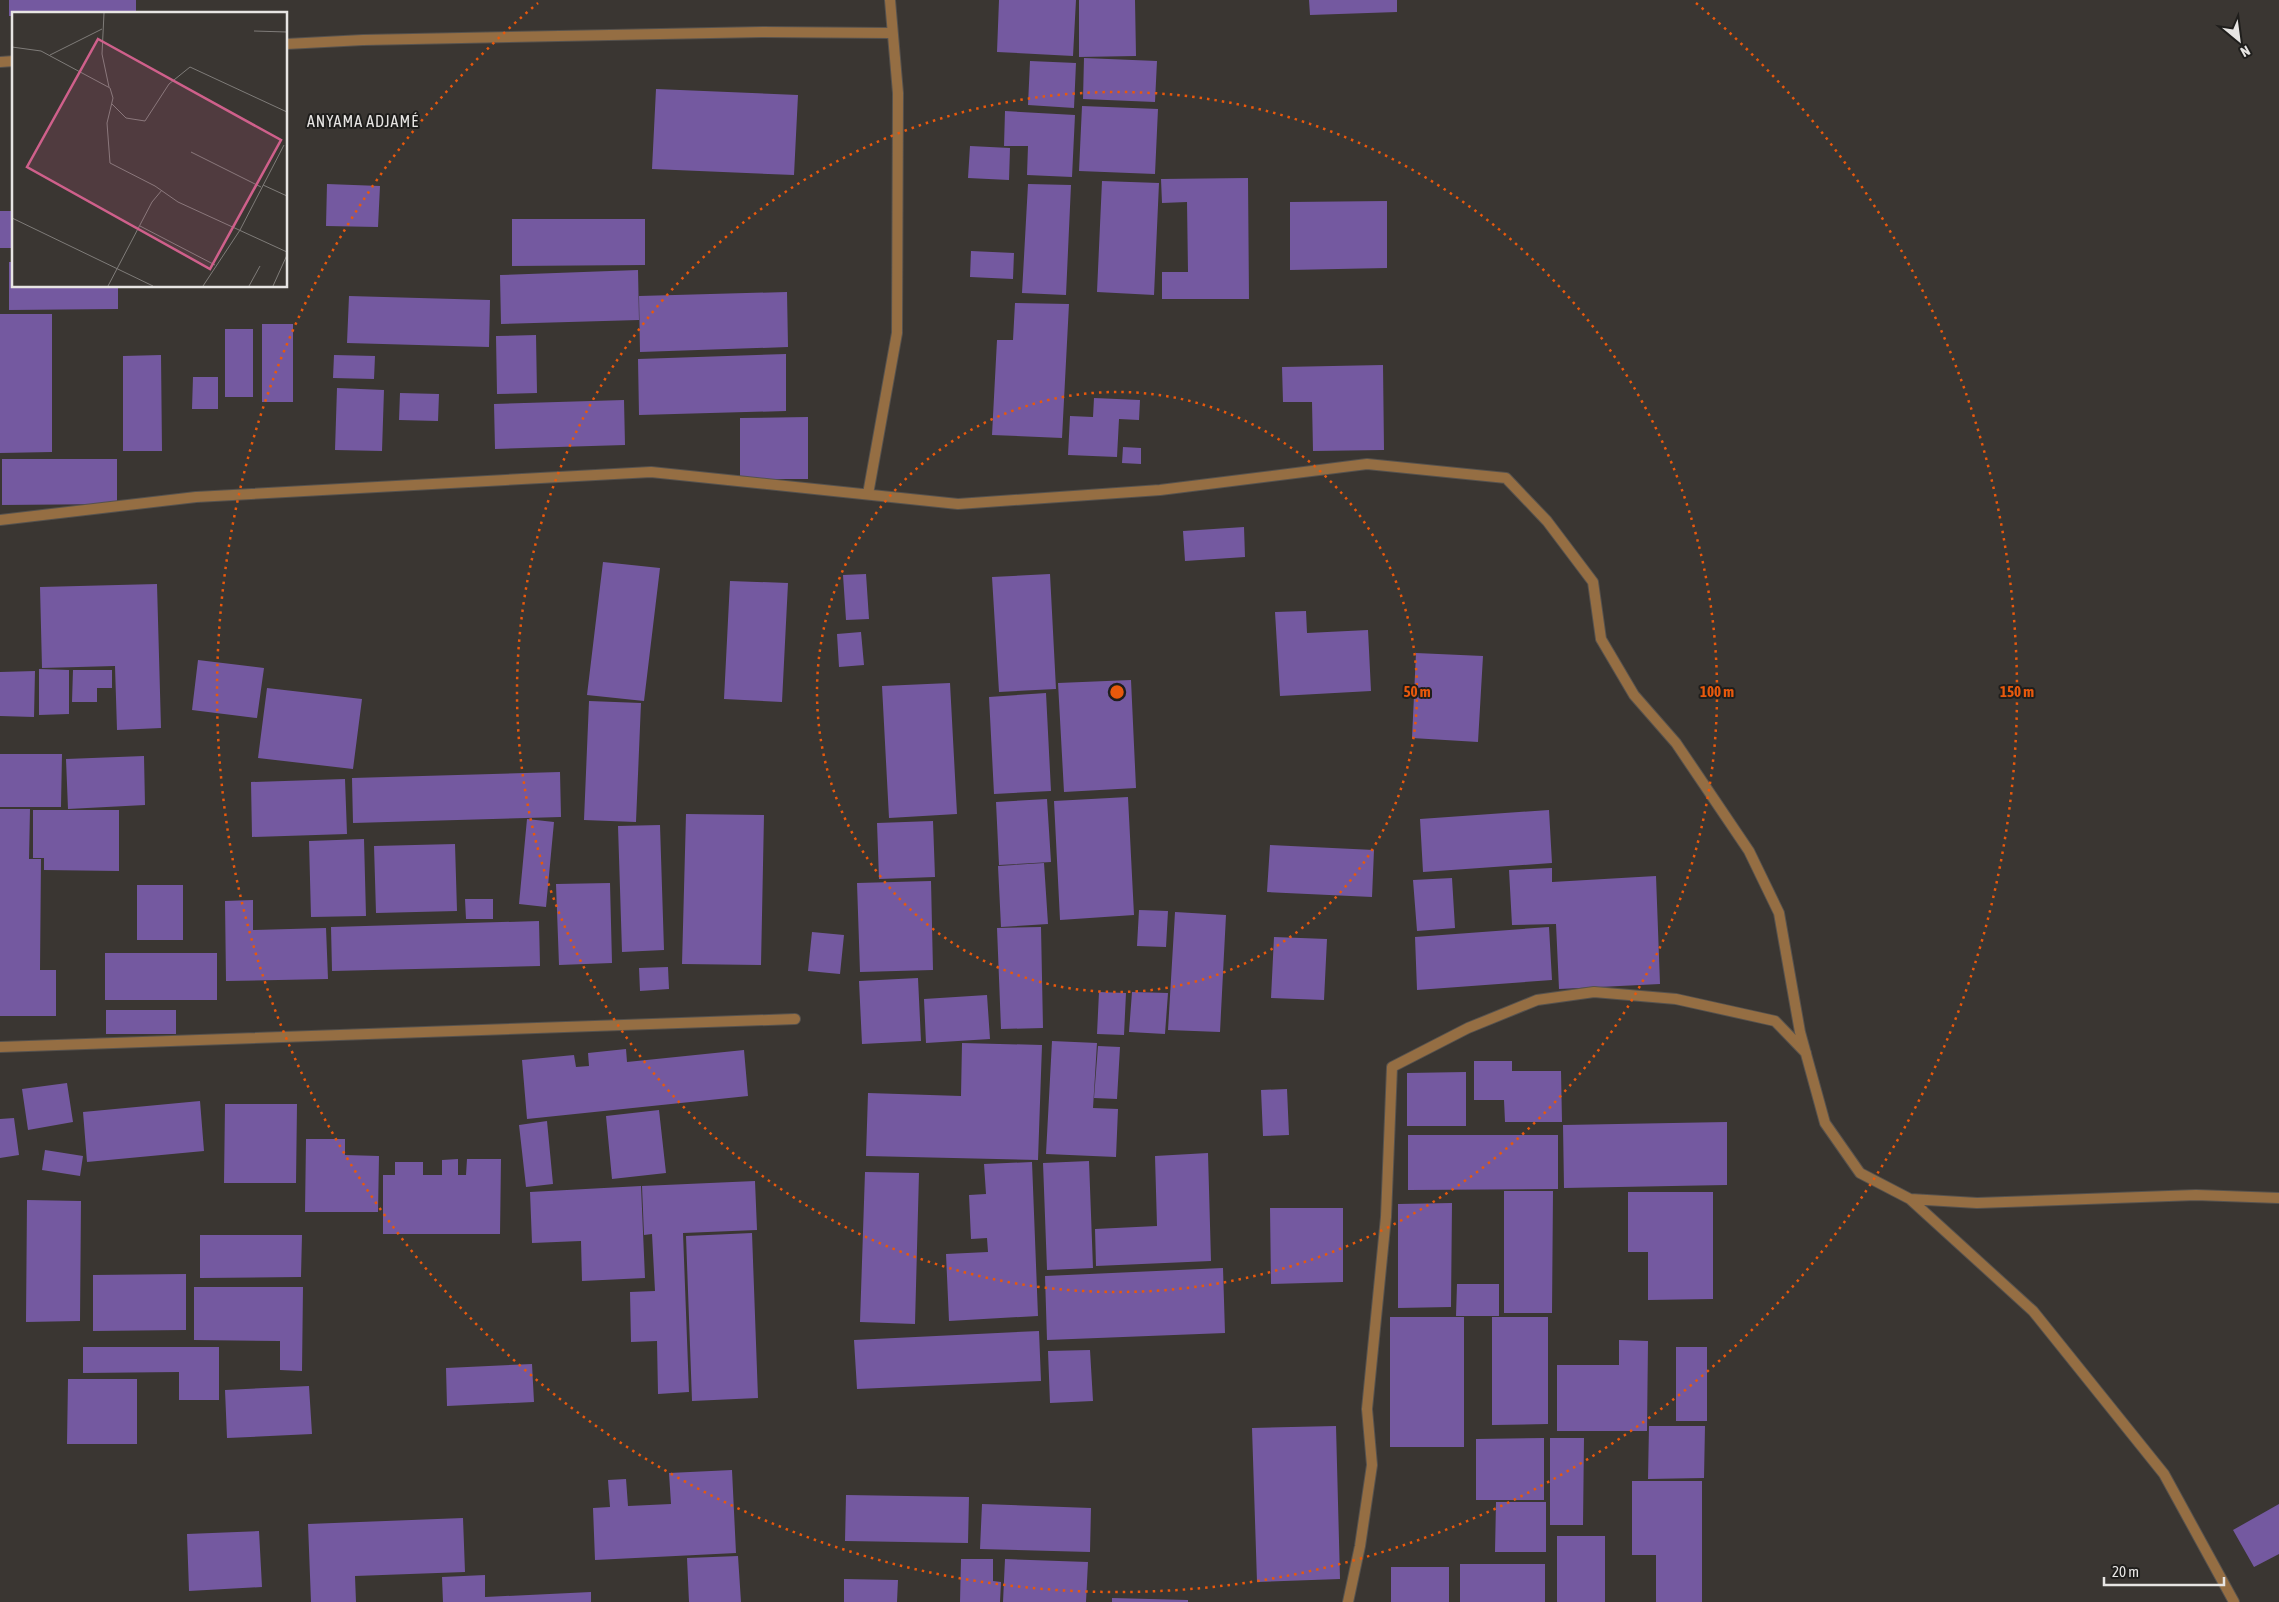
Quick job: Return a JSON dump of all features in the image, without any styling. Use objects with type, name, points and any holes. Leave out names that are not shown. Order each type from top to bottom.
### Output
[{"type":"street","points":[[868,494],[897,333],[898,93],[890,0]]},
{"type":"street","points":[[288,44],[363,40],[742,32],[892,33]]},
{"type":"street","points":[[0,520],[196,497],[651,472],[958,504],[1160,490],[1367,464],[1506,478],[1547,521],[1593,582],[1601,639],[1634,695],[1676,743],[1749,851],[1778,913],[1806,1054],[1825,1122],[1860,1173],[1910,1199],[2033,1311],[2164,1474],[2234,1602]]},
{"type":"street","points":[[1348,1602],[1360,1546],[1372,1465],[1367,1410],[1386,1217],[1392,1067],[1468,1028],[1537,1000],[1594,992],[1676,999],[1775,1021],[1806,1054]]},
{"type":"street","points":[[0,1047],[795,1019]]},
{"type":"street","points":[[1910,1199],[1977,1203],[2196,1195],[2279,1198]]},
{"type":"building","points":[[9,0],[136,0],[136,12],[12,12],[12,16],[9,16]]},
{"type":"building","points":[[999,0],[1076,0],[1073,56],[997,52]]},
{"type":"building","points":[[1079,0],[1135,0],[1136,56],[1079,57]]},
{"type":"building","points":[[1309,0],[1397,0],[1397,12],[1310,15]]},
{"type":"building","points":[[1084,58],[1157,61],[1155,102],[1083,99]]},
{"type":"building","points":[[1030,61],[1076,63],[1074,108],[1028,105]]},
{"type":"building","points":[[656,89],[798,95],[794,175],[652,169]]},
{"type":"building","points":[[1082,106],[1158,109],[1155,174],[1079,171]]},
{"type":"building","points":[[1005,111],[1075,115],[1072,177],[1027,175],[1028,146],[1004,146]]},
{"type":"building","points":[[970,146],[1010,148],[1009,180],[968,178]]},
{"type":"building","points":[[1248,178],[1249,299],[1162,299],[1162,272],[1188,272],[1187,202],[1162,203],[1161,179]]},
{"type":"building","points":[[1102,181],[1159,183],[1154,295],[1097,292]]},
{"type":"building","points":[[327,184],[380,186],[378,227],[326,226]]},
{"type":"building","points":[[1028,184],[1071,185],[1066,295],[1022,293]]},
{"type":"building","points":[[1387,201],[1387,268],[1290,270],[1290,202]]},
{"type":"building","points":[[0,211],[12,211],[12,248],[0,248]]},
{"type":"building","points":[[512,219],[645,219],[645,265],[512,266]]},
{"type":"building","points":[[971,251],[1014,253],[1013,279],[970,277]]},
{"type":"building","points":[[9,262],[12,262],[12,288],[118,288],[118,309],[9,310]]},
{"type":"building","points":[[638,270],[639,320],[501,324],[500,275]]},
{"type":"building","points":[[787,292],[788,347],[640,352],[639,296]]},
{"type":"building","points":[[349,296],[490,300],[489,347],[347,343]]},
{"type":"building","points":[[1015,303],[1069,304],[1062,438],[992,435],[997,340],[1013,340]]},
{"type":"building","points":[[0,314],[52,314],[52,452],[0,453]]},
{"type":"building","points":[[262,324],[293,324],[293,402],[262,402]]},
{"type":"building","points":[[225,329],[253,329],[253,397],[225,397]]},
{"type":"building","points":[[536,335],[537,393],[497,394],[496,336]]},
{"type":"building","points":[[786,354],[786,411],[639,415],[638,359]]},
{"type":"building","points":[[161,355],[162,451],[123,451],[123,356]]},
{"type":"building","points":[[334,355],[375,356],[374,379],[333,378]]},
{"type":"building","points":[[1383,365],[1384,450],[1313,451],[1312,402],[1283,402],[1282,367]]},
{"type":"building","points":[[193,377],[218,377],[218,409],[192,409]]},
{"type":"building","points":[[337,388],[384,390],[382,451],[335,450]]},
{"type":"building","points":[[400,393],[439,394],[438,421],[399,420]]},
{"type":"building","points":[[1094,398],[1140,400],[1139,420],[1119,419],[1117,457],[1068,455],[1070,416],[1093,417]]},
{"type":"building","points":[[624,400],[625,445],[495,449],[494,404]]},
{"type":"building","points":[[808,417],[808,479],[740,479],[740,418]]},
{"type":"building","points":[[1123,447],[1141,448],[1141,464],[1122,463]]},
{"type":"building","points":[[2,459],[117,459],[117,504],[2,505]]},
{"type":"building","points":[[1244,527],[1245,557],[1185,561],[1183,531]]},
{"type":"building","points":[[603,562],[660,568],[644,701],[587,695]]},
{"type":"building","points":[[866,574],[869,619],[846,620],[843,575]]},
{"type":"building","points":[[1050,574],[1056,689],[999,692],[992,577]]},
{"type":"building","points":[[730,581],[788,583],[782,702],[724,699]]},
{"type":"building","points":[[157,584],[161,728],[117,730],[115,666],[42,668],[40,587]]},
{"type":"building","points":[[1306,611],[1307,633],[1368,630],[1371,691],[1280,696],[1275,612]]},
{"type":"building","points":[[861,632],[864,665],[839,667],[837,634]]},
{"type":"building","points":[[1416,653],[1483,656],[1478,742],[1412,738]]},
{"type":"building","points":[[198,660],[264,668],[257,718],[192,710]]},
{"type":"building","points":[[39,669],[69,670],[69,714],[39,715]]},
{"type":"building","points":[[73,670],[112,670],[112,688],[97,688],[97,702],[72,702]]},
{"type":"building","points":[[35,671],[34,717],[0,716],[0,672]]},
{"type":"building","points":[[1131,680],[1136,788],[1064,792],[1058,683]]},
{"type":"building","points":[[950,683],[957,814],[889,818],[882,686]]},
{"type":"building","points":[[267,688],[362,699],[353,769],[258,758]]},
{"type":"building","points":[[1046,693],[1051,791],[994,794],[989,697]]},
{"type":"building","points":[[589,701],[641,703],[636,822],[584,820]]},
{"type":"building","points":[[0,754],[62,754],[61,807],[0,807]]},
{"type":"building","points":[[144,756],[145,805],[68,809],[66,759]]},
{"type":"building","points":[[560,772],[561,817],[353,823],[352,778]]},
{"type":"building","points":[[345,779],[347,834],[252,837],[251,782]]},
{"type":"building","points":[[1128,797],[1134,915],[1060,920],[1054,801]]},
{"type":"building","points":[[1047,799],[1051,862],[999,865],[996,802]]},
{"type":"building","points":[[0,809],[30,809],[29,859],[41,859],[40,970],[56,970],[56,1016],[0,1016]]},
{"type":"building","points":[[33,810],[119,810],[119,871],[44,870],[44,858],[33,858]]},
{"type":"building","points":[[1549,810],[1552,863],[1423,872],[1420,819]]},
{"type":"building","points":[[686,814],[764,815],[761,965],[682,964]]},
{"type":"building","points":[[527,819],[554,822],[546,907],[519,904]]},
{"type":"building","points":[[933,821],[935,877],[879,879],[877,823]]},
{"type":"building","points":[[660,825],[664,950],[622,952],[618,826]]},
{"type":"building","points":[[364,839],[366,916],[311,917],[309,841]]},
{"type":"building","points":[[455,844],[457,911],[376,913],[374,846]]},
{"type":"building","points":[[1270,845],[1374,850],[1372,897],[1267,892]]},
{"type":"building","points":[[1044,863],[1048,924],[1001,927],[998,866]]},
{"type":"building","points":[[1552,868],[1552,882],[1656,876],[1660,984],[1559,989],[1556,924],[1512,925],[1509,870]]},
{"type":"building","points":[[1452,878],[1455,928],[1417,931],[1413,880]]},
{"type":"building","points":[[931,881],[933,970],[860,972],[857,883]]},
{"type":"building","points":[[610,883],[612,963],[559,965],[556,884]]},
{"type":"building","points":[[137,885],[183,885],[183,940],[137,940]]},
{"type":"building","points":[[465,899],[493,899],[493,919],[466,919]]},
{"type":"building","points":[[253,900],[253,930],[326,928],[328,979],[226,981],[225,901]]},
{"type":"building","points":[[1139,910],[1168,911],[1166,947],[1137,946]]},
{"type":"building","points":[[1175,912],[1226,915],[1220,1032],[1168,1030]]},
{"type":"building","points":[[539,921],[540,966],[332,971],[331,927]]},
{"type":"building","points":[[1041,927],[1043,1028],[1001,1029],[997,928]]},
{"type":"building","points":[[1549,927],[1552,980],[1417,990],[1415,937]]},
{"type":"building","points":[[812,932],[844,935],[840,974],[808,971]]},
{"type":"building","points":[[1274,937],[1327,939],[1324,1000],[1271,998]]},
{"type":"building","points":[[105,953],[217,953],[217,1000],[105,1000]]},
{"type":"building","points":[[668,967],[669,989],[640,991],[639,968]]},
{"type":"building","points":[[918,978],[921,1041],[862,1044],[859,981]]},
{"type":"building","points":[[1099,992],[1126,993],[1124,1035],[1097,1034]]},
{"type":"building","points":[[1132,992],[1168,993],[1165,1034],[1129,1032]]},
{"type":"building","points":[[987,995],[990,1039],[926,1043],[924,999]]},
{"type":"building","points":[[106,1010],[176,1010],[176,1034],[106,1034]]},
{"type":"building","points":[[1052,1041],[1097,1043],[1093,1108],[1118,1109],[1116,1157],[1046,1154]]},
{"type":"building","points":[[962,1043],[1042,1045],[1038,1160],[866,1156],[868,1093],[961,1096]]},
{"type":"building","points":[[1098,1046],[1120,1047],[1117,1099],[1094,1098]]},
{"type":"building","points":[[626,1049],[627,1062],[744,1050],[748,1096],[527,1119],[522,1060],[574,1055],[576,1067],[589,1066],[588,1053]]},
{"type":"building","points":[[1474,1061],[1512,1061],[1512,1071],[1561,1071],[1562,1122],[1505,1122],[1504,1100],[1474,1100]]},
{"type":"building","points":[[1466,1072],[1466,1126],[1407,1126],[1407,1073]]},
{"type":"building","points":[[67,1083],[73,1122],[28,1130],[22,1089]]},
{"type":"building","points":[[1287,1089],[1289,1135],[1263,1136],[1261,1090]]},
{"type":"building","points":[[200,1101],[204,1151],[87,1162],[83,1112]]},
{"type":"building","points":[[225,1104],[297,1104],[296,1183],[224,1183]]},
{"type":"building","points":[[659,1110],[666,1173],[612,1179],[606,1116]]},
{"type":"building","points":[[14,1118],[19,1155],[0,1158],[0,1119]]},
{"type":"building","points":[[547,1121],[553,1184],[526,1187],[519,1125]]},
{"type":"building","points":[[1727,1122],[1727,1185],[1564,1188],[1563,1125]]},
{"type":"building","points":[[1408,1135],[1558,1135],[1558,1189],[1408,1190]]},
{"type":"building","points":[[306,1139],[345,1139],[345,1155],[379,1156],[378,1212],[305,1212]]},
{"type":"building","points":[[45,1150],[83,1156],[80,1176],[42,1170]]},
{"type":"building","points":[[1208,1153],[1211,1261],[1096,1266],[1095,1229],[1157,1226],[1155,1156]]},
{"type":"building","points":[[458,1159],[458,1175],[466,1175],[467,1159],[501,1159],[500,1234],[383,1234],[383,1175],[395,1175],[395,1162],[423,1162],[423,1175],[442,1175],[442,1160]]},
{"type":"building","points":[[1089,1161],[1093,1268],[1047,1270],[1043,1163]]},
{"type":"building","points":[[1032,1162],[1038,1316],[949,1321],[946,1254],[988,1252],[987,1238],[971,1239],[969,1195],[986,1194],[984,1164]]},
{"type":"building","points":[[865,1172],[919,1173],[915,1324],[860,1322]]},
{"type":"building","points":[[755,1181],[757,1230],[683,1233],[689,1392],[658,1394],[657,1341],[631,1342],[630,1292],[655,1291],[652,1234],[644,1235],[642,1186]]},
{"type":"building","points":[[641,1186],[645,1278],[582,1281],[581,1241],[532,1243],[530,1192]]},
{"type":"building","points":[[1504,1191],[1553,1191],[1552,1313],[1504,1313]]},
{"type":"building","points":[[1628,1192],[1713,1192],[1713,1299],[1648,1300],[1648,1252],[1628,1252]]},
{"type":"building","points":[[27,1200],[81,1201],[80,1321],[26,1322]]},
{"type":"building","points":[[1452,1203],[1451,1307],[1398,1308],[1398,1204]]},
{"type":"building","points":[[1270,1208],[1343,1208],[1343,1282],[1271,1284]]},
{"type":"building","points":[[752,1233],[758,1398],[692,1401],[686,1236]]},
{"type":"building","points":[[200,1235],[302,1235],[301,1277],[200,1278]]},
{"type":"building","points":[[1223,1268],[1225,1333],[1047,1340],[1045,1276]]},
{"type":"building","points":[[186,1274],[186,1330],[93,1331],[93,1275]]},
{"type":"building","points":[[1457,1284],[1499,1284],[1499,1316],[1456,1316]]},
{"type":"building","points":[[194,1287],[303,1287],[302,1371],[280,1370],[280,1341],[194,1340]]},
{"type":"building","points":[[1390,1317],[1464,1317],[1464,1447],[1390,1447]]},
{"type":"building","points":[[1492,1317],[1548,1317],[1548,1424],[1492,1425]]},
{"type":"building","points":[[1039,1331],[1041,1381],[857,1389],[854,1340]]},
{"type":"building","points":[[1619,1340],[1648,1341],[1647,1431],[1557,1431],[1557,1365],[1619,1365]]},
{"type":"building","points":[[83,1347],[219,1347],[219,1400],[179,1400],[179,1372],[83,1373]]},
{"type":"building","points":[[1676,1347],[1707,1347],[1707,1421],[1676,1421]]},
{"type":"building","points":[[1090,1350],[1093,1401],[1050,1403],[1048,1351]]},
{"type":"building","points":[[532,1364],[534,1402],[447,1406],[446,1368]]},
{"type":"building","points":[[68,1379],[137,1379],[137,1444],[67,1444]]},
{"type":"building","points":[[309,1386],[312,1434],[227,1438],[225,1390]]},
{"type":"building","points":[[1336,1426],[1340,1579],[1257,1582],[1252,1428]]},
{"type":"building","points":[[1649,1426],[1705,1426],[1704,1478],[1648,1479]]},
{"type":"building","points":[[1544,1438],[1544,1500],[1476,1500],[1476,1439]]},
{"type":"building","points":[[1550,1438],[1584,1438],[1583,1525],[1550,1525]]},
{"type":"building","points":[[732,1470],[736,1553],[595,1560],[593,1508],[610,1507],[608,1480],[626,1479],[628,1506],[671,1504],[669,1473]]},
{"type":"building","points":[[1632,1481],[1702,1481],[1702,1602],[1656,1602],[1656,1555],[1632,1555]]},
{"type":"building","points":[[846,1495],[969,1497],[968,1543],[845,1541]]},
{"type":"building","points":[[1496,1502],[1546,1502],[1546,1552],[1495,1552]]},
{"type":"building","points":[[982,1504],[1091,1508],[1090,1552],[980,1549]]},
{"type":"building","points":[[2279,1504],[2279,1554],[2254,1567],[2233,1530]]},
{"type":"building","points":[[463,1518],[465,1572],[355,1576],[356,1602],[311,1602],[308,1524]]},
{"type":"building","points":[[259,1531],[262,1587],[189,1591],[187,1534]]},
{"type":"building","points":[[1557,1536],[1605,1536],[1605,1602],[1557,1602]]},
{"type":"building","points":[[738,1556],[741,1602],[689,1602],[687,1558]]},
{"type":"building","points":[[961,1559],[993,1559],[993,1581],[1001,1582],[1000,1602],[960,1602]]},
{"type":"building","points":[[1005,1559],[1088,1562],[1086,1602],[1003,1602]]},
{"type":"building","points":[[1460,1564],[1545,1564],[1545,1602],[1460,1602]]},
{"type":"building","points":[[1391,1567],[1449,1567],[1449,1602],[1391,1602]]},
{"type":"building","points":[[485,1575],[485,1597],[591,1592],[591,1602],[443,1602],[442,1577]]},
{"type":"building","points":[[844,1579],[898,1580],[897,1602],[844,1602]]},
{"type":"building","points":[[1112,1598],[1188,1600],[1188,1602],[1112,1602]]},
{"type":"district","name":"ANYAMA ADJAMÉ","points":[[363,121]]}]
